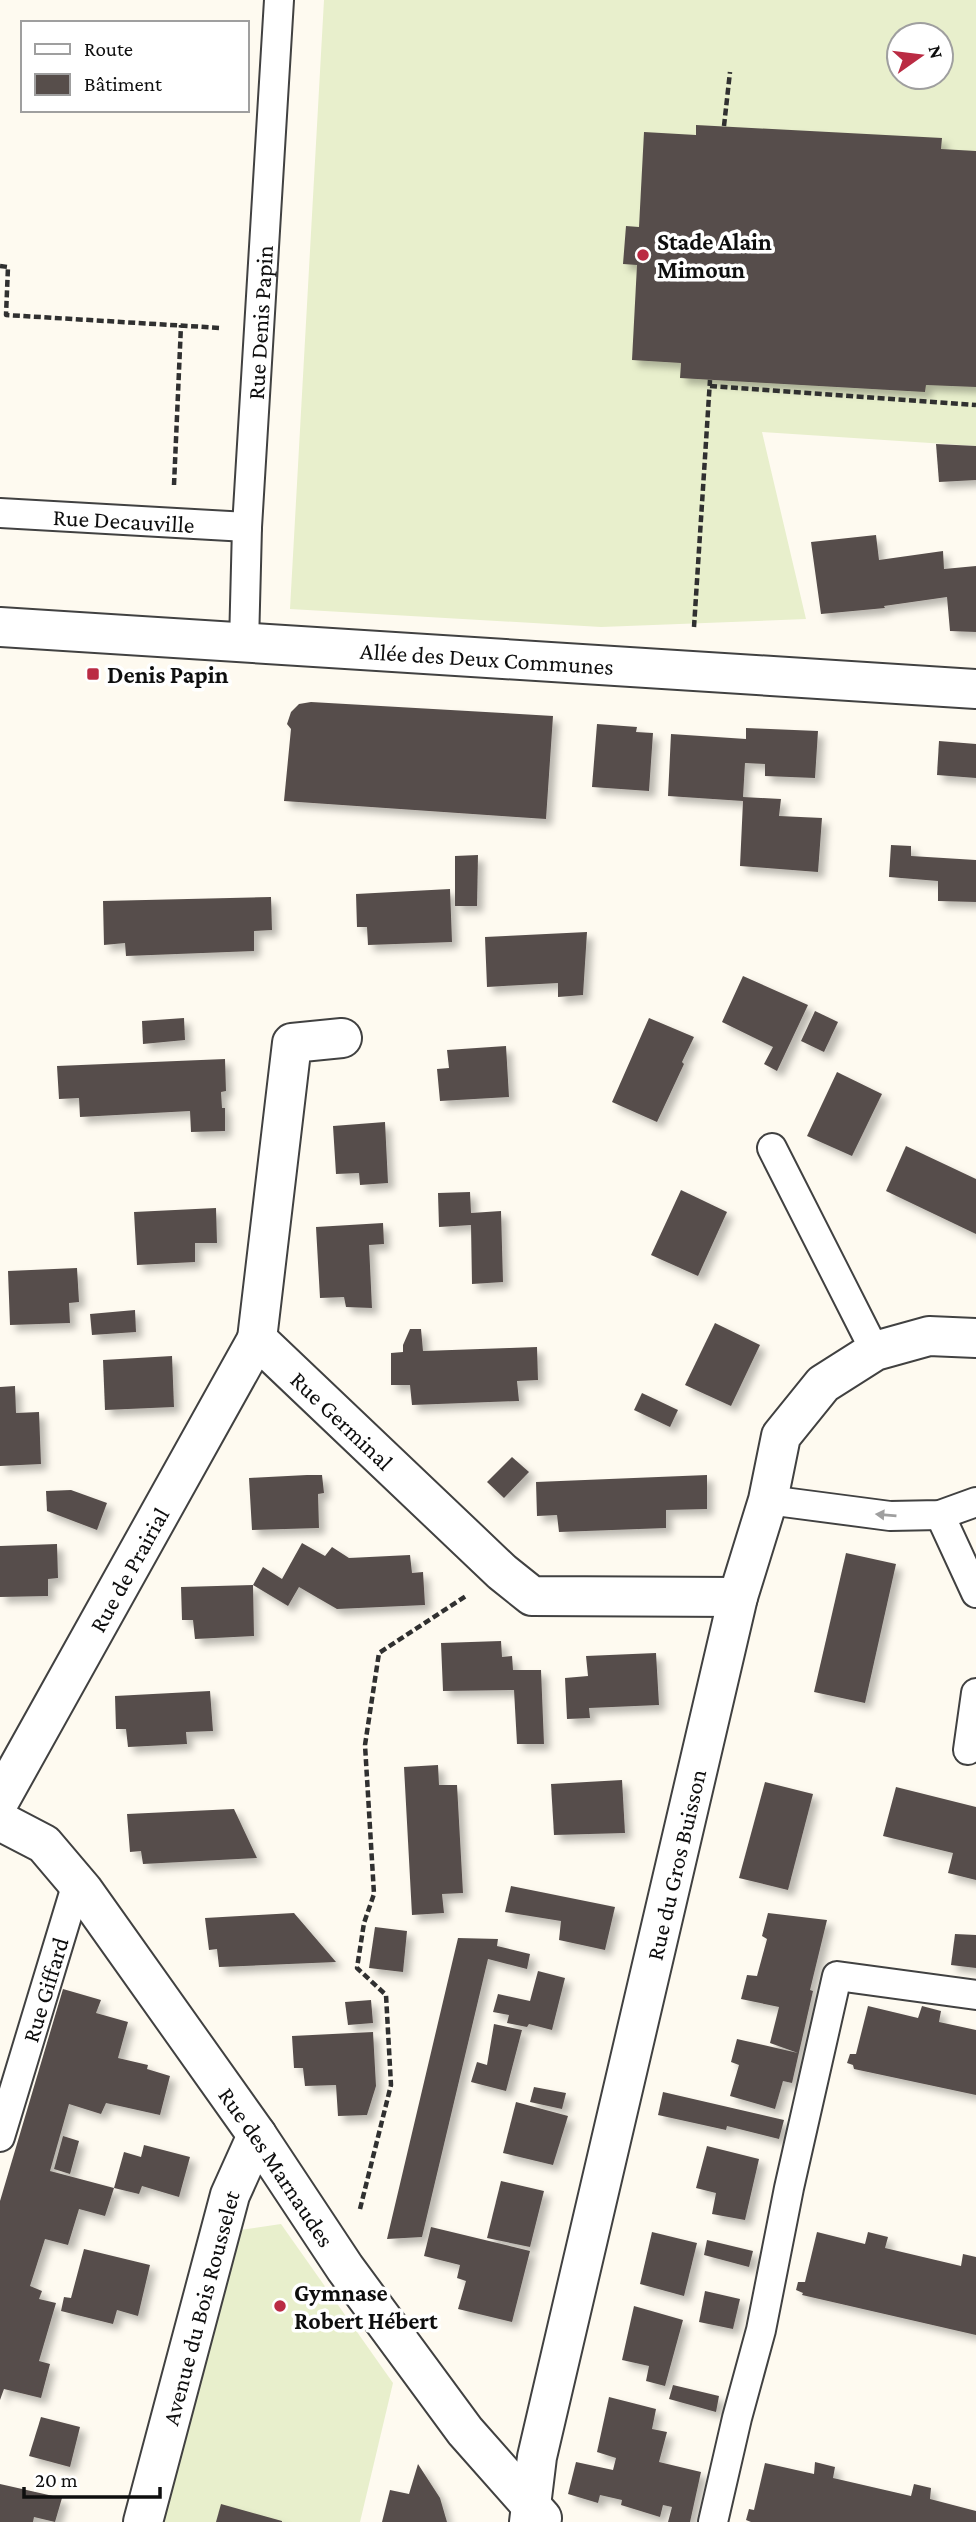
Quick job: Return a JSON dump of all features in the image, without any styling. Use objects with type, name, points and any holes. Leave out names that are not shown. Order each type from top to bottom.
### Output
[{"type":"street","name":"Allée des Deux Communes","points":[[0,627],[976,689]]},
{"type":"street","points":[[257,1339],[292,1043],[342,1038]]},
{"type":"street","name":"Rue du Gros Buisson","points":[[536,2518],[537,2457],[738,1597],[768,1500],[781,1436],[823,1384],[875,1351],[929,1336],[976,1338]]},
{"type":"street","name":"Rue Germinal","points":[[257,1339],[502,1572],[532,1596],[738,1597]]},
{"type":"street","name":"Rue de Prairial","points":[[0,1800],[257,1339]]},
{"type":"street","name":"Rue des Marnaudes","points":[[0,1821],[44,1844],[77,1883],[257,2135],[345,2268],[465,2431],[536,2518]]},
{"type":"street","name":"Avenue du Bois Rousselet","points":[[143,2522],[230,2195],[257,2135]]},
{"type":"lane","name":"Rue Denis Papin","points":[[244,644],[247,527],[279,0]]},
{"type":"lane","name":"Rue Decauville","points":[[0,513],[247,527]]},
{"type":"lane","points":[[772,1148],[875,1351]]},
{"type":"lane","points":[[768,1500],[890,1516],[940,1515],[976,1502]]},
{"type":"lane","points":[[940,1515],[976,1593]]},
{"type":"lane","points":[[968,1750],[976,1693]]},
{"type":"lane","name":"Rue Giffard","points":[[0,2137],[77,1883]]},
{"type":"lane","points":[[713,2522],[761,2330],[789,2188],[837,1976],[976,1995]]},
{"type":"path","points":[[724,126],[730,72]]},
{"type":"path","points":[[0,266],[8,267],[6,315],[259,330]]},
{"type":"path","points":[[173,523],[181,325]]},
{"type":"path","points":[[694,630],[710,383],[976,405]]},
{"type":"path","points":[[345,2268],[391,2085],[386,1995],[357,1968],[364,1923],[374,1894],[365,1745],[379,1653],[502,1572]]},
{"type":"green space","name":"Stade Alain Mimoun","points":[[324,0],[976,0],[976,446],[762,432],[806,619],[601,627],[290,609]]},
{"type":"green space","name":"Gymnase Robert Hébert","points":[[281,2224],[393,2383],[360,2522],[163,2522],[240,2230]]},
{"type":"building","points":[[696,125],[942,138],[941,149],[976,151],[976,387],[926,385],[925,392],[680,378],[681,363],[632,360],[637,265],[623,264],[626,226],[639,227],[644,132],[696,135]]},
{"type":"building","points":[[936,444],[976,446],[976,480],[939,482]]},
{"type":"building","points":[[876,535],[879,560],[943,551],[944,569],[976,566],[976,632],[950,631],[947,597],[884,606],[885,608],[821,614],[811,542]]},
{"type":"building","points":[[311,702],[553,716],[546,819],[284,801],[291,729],[287,724],[291,712],[299,704]]},
{"type":"building","points":[[597,724],[637,727],[636,732],[653,733],[649,791],[592,787]]},
{"type":"building","points":[[746,728],[818,731],[815,778],[765,776],[765,764],[745,763],[743,797],[781,799],[779,816],[822,818],[818,872],[740,866],[743,801],[668,796],[671,734],[746,739]]},
{"type":"building","points":[[939,741],[976,744],[976,778],[937,775]]},
{"type":"building","points":[[891,845],[911,846],[911,856],[976,860],[976,902],[938,901],[938,881],[889,877]]},
{"type":"building","points":[[478,855],[477,906],[455,906],[455,856]]},
{"type":"building","points":[[450,889],[452,942],[368,945],[367,927],[357,927],[356,894]]},
{"type":"building","points":[[271,897],[272,930],[254,931],[254,951],[126,956],[125,943],[104,945],[103,901]]},
{"type":"building","points":[[587,932],[583,995],[558,997],[558,983],[487,987],[485,937]]},
{"type":"building","points":[[743,976],[808,1005],[777,1071],[764,1064],[773,1047],[722,1022]]},
{"type":"building","points":[[815,1011],[838,1022],[824,1052],[801,1041]]},
{"type":"building","points":[[184,1018],[185,1040],[143,1044],[142,1021]]},
{"type":"building","points":[[649,1018],[694,1037],[657,1122],[612,1102]]},
{"type":"building","points":[[506,1046],[509,1097],[440,1101],[437,1069],[449,1068],[447,1050]]},
{"type":"building","points":[[225,1059],[226,1091],[221,1092],[222,1108],[225,1108],[225,1131],[191,1132],[190,1111],[80,1117],[79,1098],[59,1099],[57,1066]]},
{"type":"building","points":[[837,1072],[882,1094],[852,1156],[807,1136]]},
{"type":"building","points":[[385,1122],[388,1183],[360,1185],[359,1173],[336,1174],[333,1126]]},
{"type":"building","points":[[906,1146],[976,1179],[976,1234],[886,1191]]},
{"type":"building","points":[[681,1190],[727,1212],[698,1276],[651,1255]]},
{"type":"building","points":[[470,1192],[471,1213],[501,1211],[503,1282],[472,1284],[471,1225],[439,1227],[438,1193]]},
{"type":"building","points":[[216,1208],[217,1243],[195,1243],[195,1262],[137,1265],[134,1212]]},
{"type":"building","points":[[383,1223],[384,1244],[369,1245],[372,1308],[346,1307],[344,1297],[320,1298],[316,1227]]},
{"type":"building","points":[[77,1268],[79,1302],[69,1303],[70,1323],[10,1325],[8,1271]]},
{"type":"building","points":[[135,1310],[136,1332],[92,1335],[90,1314]]},
{"type":"building","points":[[715,1323],[760,1345],[731,1406],[685,1385]]},
{"type":"building","points":[[410,1329],[421,1329],[423,1351],[537,1347],[538,1380],[517,1381],[519,1401],[412,1405],[410,1385],[391,1385],[391,1353],[403,1352]]},
{"type":"building","points":[[172,1356],[174,1407],[105,1410],[103,1360]]},
{"type":"building","points":[[15,1386],[16,1413],[39,1412],[41,1464],[0,1466],[0,1387]]},
{"type":"building","points":[[642,1393],[678,1410],[670,1427],[634,1410]]},
{"type":"building","points":[[512,1457],[529,1472],[504,1498],[487,1482]]},
{"type":"building","points":[[322,1475],[324,1493],[318,1494],[319,1528],[252,1530],[249,1478]]},
{"type":"building","points":[[707,1475],[707,1509],[666,1510],[666,1528],[559,1532],[557,1515],[537,1516],[536,1482]]},
{"type":"building","points":[[71,1490],[107,1503],[97,1530],[47,1511],[46,1491]]},
{"type":"building","points":[[302,1543],[325,1556],[332,1547],[349,1558],[410,1555],[412,1573],[423,1572],[425,1605],[337,1609],[299,1587],[288,1606],[253,1585],[263,1567],[282,1579]]},
{"type":"building","points":[[57,1544],[58,1578],[48,1579],[48,1596],[0,1597],[0,1546]]},
{"type":"building","points":[[846,1553],[896,1564],[865,1703],[814,1692]]},
{"type":"building","points":[[253,1585],[254,1636],[195,1639],[193,1620],[182,1620],[181,1587]]},
{"type":"building","points":[[501,1641],[502,1657],[512,1656],[513,1670],[541,1670],[544,1744],[517,1744],[514,1690],[443,1691],[441,1643]]},
{"type":"building","points":[[656,1653],[659,1705],[589,1708],[590,1718],[567,1719],[565,1678],[588,1676],[586,1656]]},
{"type":"building","points":[[210,1691],[213,1731],[186,1732],[187,1744],[128,1747],[126,1729],[116,1729],[115,1696]]},
{"type":"building","points":[[438,1765],[439,1785],[457,1785],[463,1893],[442,1894],[444,1913],[412,1915],[404,1767]]},
{"type":"building","points":[[622,1780],[625,1833],[554,1835],[551,1784]]},
{"type":"building","points":[[765,1782],[813,1794],[788,1890],[739,1878]]},
{"type":"building","points":[[896,1787],[976,1807],[976,1880],[948,1873],[953,1853],[883,1836]]},
{"type":"building","points":[[234,1809],[257,1858],[143,1864],[141,1851],[130,1852],[127,1814]]},
{"type":"building","points":[[511,1886],[615,1907],[605,1950],[559,1940],[561,1921],[505,1912]]},
{"type":"building","points":[[294,1913],[336,1962],[219,1967],[217,1949],[209,1950],[205,1918]]},
{"type":"building","points":[[768,1913],[827,1920],[792,2083],[783,2081],[775,2109],[730,2096],[739,2065],[731,2062],[737,2039],[798,2053],[770,2043],[779,2007],[741,1999],[747,1975],[757,1976],[767,1939],[762,1936]]},
{"type":"building","points":[[375,1927],[407,1931],[403,1972],[369,1968]]},
{"type":"building","points":[[955,1934],[976,1935],[976,1968],[951,1965]]},
{"type":"building","points":[[458,1938],[498,1939],[497,1946],[530,1954],[527,1969],[488,1959],[422,2237],[387,2239]]},
{"type":"building","points":[[538,1971],[565,1978],[552,2030],[529,2024],[527,2027],[507,2023],[509,2015],[493,2012],[498,1994],[530,2001]]},
{"type":"building","points":[[63,1989],[101,2000],[96,2013],[128,2022],[118,2058],[148,2065],[147,2069],[170,2076],[160,2115],[106,2103],[101,2114],[69,2104],[50,2171],[114,2188],[105,2216],[79,2209],[68,2245],[45,2239],[30,2286],[42,2291],[39,2299],[56,2303],[39,2361],[50,2364],[41,2398],[4,2389],[0,2400],[0,2201]]},
{"type":"building","points":[[371,2000],[373,2023],[348,2025],[345,2002]]},
{"type":"building","points":[[868,2006],[918,2018],[922,2006],[941,2011],[939,2022],[976,2030],[976,2095],[854,2069],[853,2065],[847,2063],[850,2054],[856,2054]]},
{"type":"building","points":[[494,2024],[522,2030],[506,2091],[471,2082],[477,2062],[487,2065]]},
{"type":"building","points":[[373,2032],[376,2086],[367,2115],[338,2116],[336,2085],[305,2086],[303,2068],[294,2068],[292,2036]]},
{"type":"building","points":[[534,2087],[566,2093],[562,2109],[530,2102]]},
{"type":"building","points":[[663,2092],[784,2120],[779,2139],[727,2126],[726,2130],[658,2115]]},
{"type":"building","points":[[516,2102],[568,2116],[553,2165],[503,2153]]},
{"type":"building","points":[[63,2136],[79,2141],[70,2174],[54,2169]]},
{"type":"building","points":[[144,2145],[190,2157],[179,2197],[142,2186],[139,2194],[114,2188],[124,2152],[141,2157]]},
{"type":"building","points":[[707,2146],[759,2159],[745,2220],[712,2214],[716,2193],[696,2188]]},
{"type":"building","points":[[501,2181],[544,2191],[530,2247],[487,2238]]},
{"type":"building","points":[[431,2227],[530,2251],[512,2322],[458,2309],[466,2281],[457,2278],[460,2265],[424,2256]]},
{"type":"building","points":[[652,2232],[697,2243],[684,2296],[640,2284]]},
{"type":"building","points":[[817,2232],[865,2244],[868,2232],[888,2237],[885,2248],[961,2266],[963,2254],[976,2257],[976,2335],[802,2295],[803,2293],[796,2290],[798,2282],[805,2282]]},
{"type":"building","points":[[707,2240],[753,2251],[749,2267],[704,2255]]},
{"type":"building","points":[[84,2249],[150,2265],[138,2316],[117,2310],[113,2324],[61,2311],[64,2297],[71,2298]]},
{"type":"building","points":[[705,2291],[740,2299],[733,2329],[699,2322]]},
{"type":"building","points":[[634,2306],[683,2320],[665,2386],[646,2381],[649,2366],[622,2360]]},
{"type":"building","points":[[673,2385],[719,2396],[716,2412],[669,2399]]},
{"type":"building","points":[[609,2397],[656,2409],[652,2429],[667,2432],[659,2462],[701,2472],[690,2522],[668,2522],[672,2507],[663,2505],[660,2517],[621,2505],[622,2500],[600,2495],[598,2503],[568,2494],[576,2462],[613,2470],[616,2458],[597,2452]]},
{"type":"building","points":[[41,2417],[80,2427],[70,2467],[29,2456]]},
{"type":"building","points":[[815,2462],[835,2467],[833,2478],[911,2496],[914,2484],[931,2488],[930,2499],[976,2511],[976,2522],[746,2520],[749,2509],[754,2510],[765,2463],[814,2474]]},
{"type":"building","points":[[418,2464],[440,2498],[447,2522],[382,2522],[390,2490],[409,2494]]},
{"type":"building","points":[[0,2484],[62,2498],[55,2522],[34,2517],[33,2522],[0,2522]]},
{"type":"building","points":[[221,2504],[282,2521],[282,2522],[216,2522]]},
{"type":"place","name":"Stade Alain Mimoun","points":[[643,255]]},
{"type":"place","name":"Denis Papin","points":[[93,674]]},
{"type":"place","name":"Gymnase Robert Hébert","points":[[280,2306]]}]
